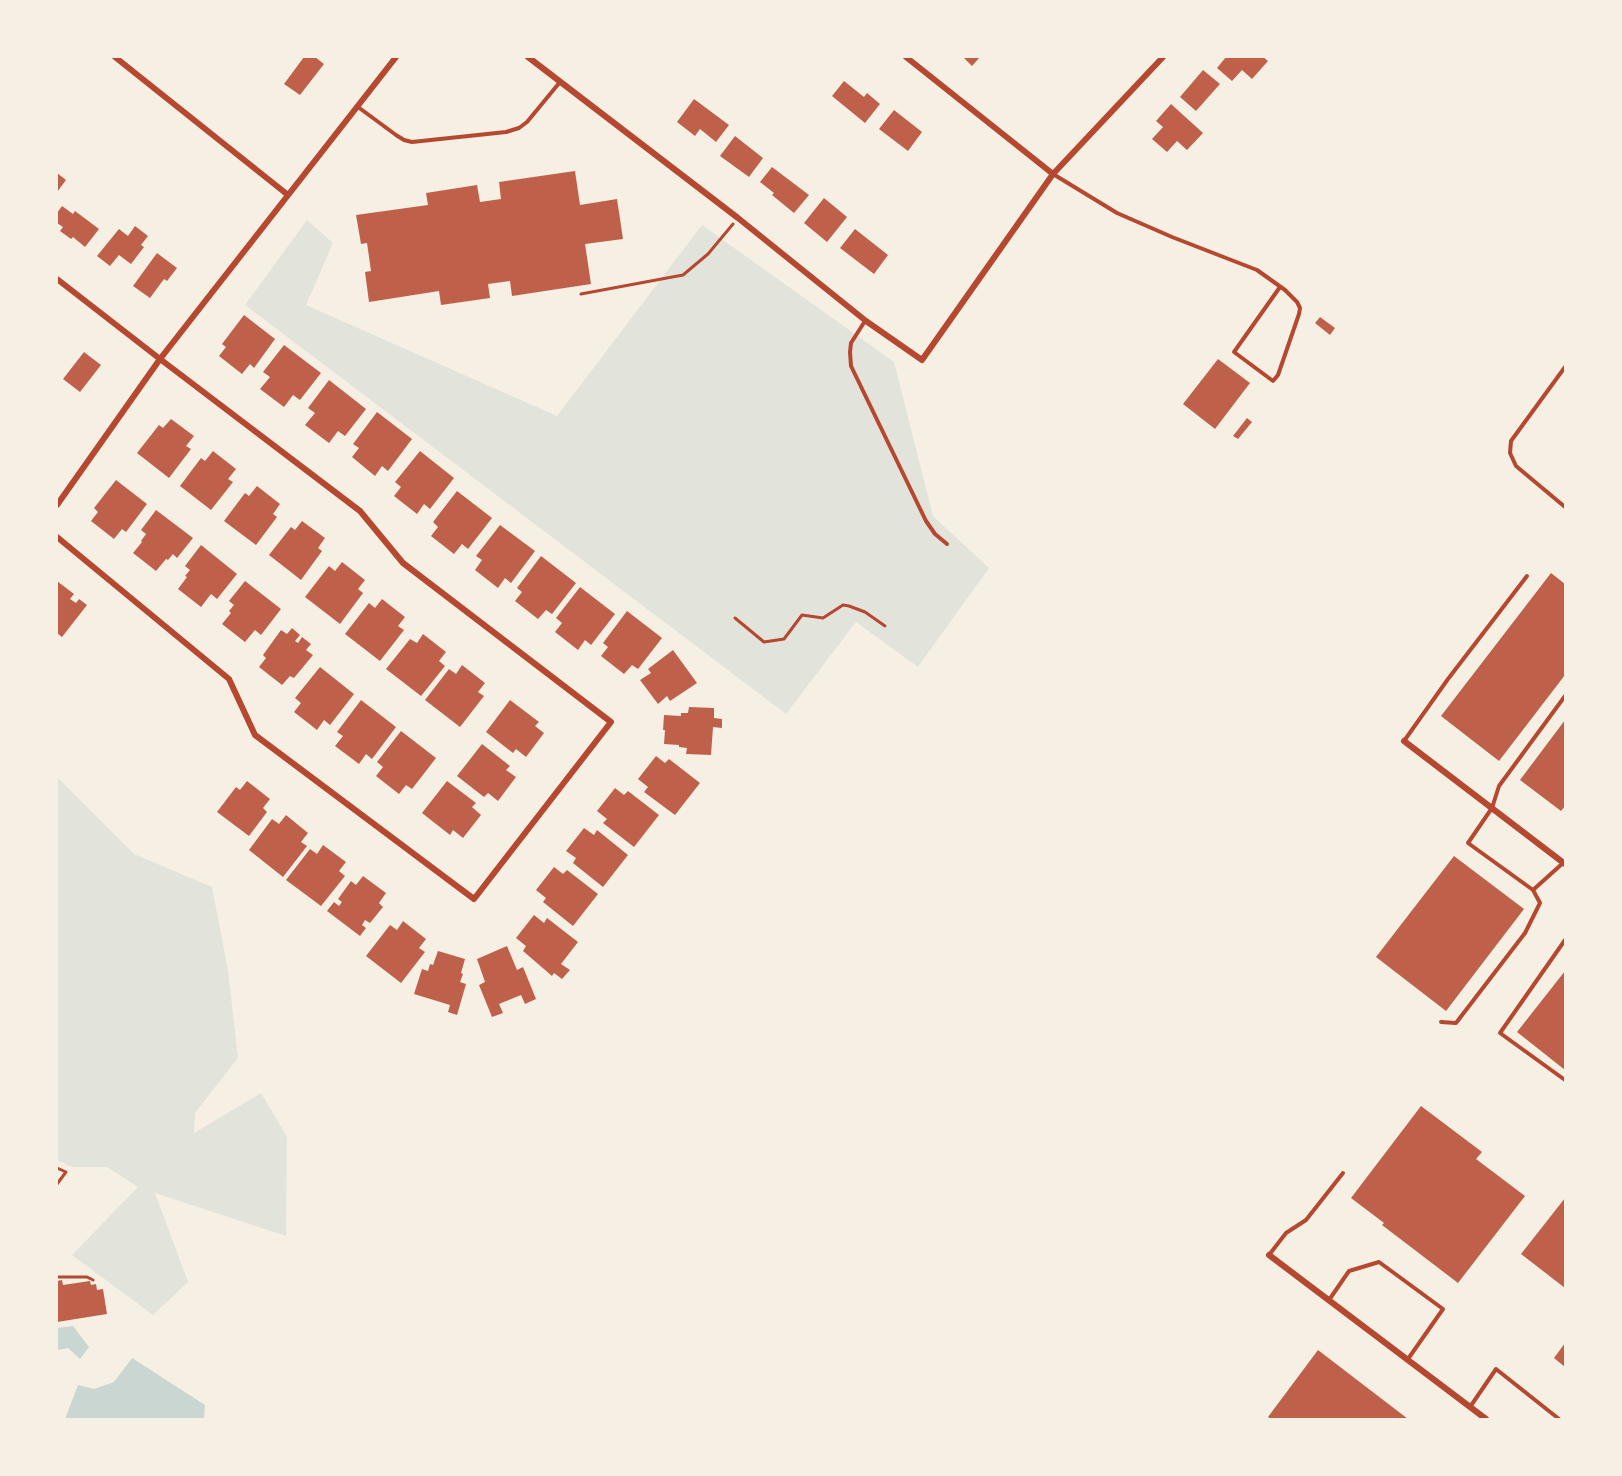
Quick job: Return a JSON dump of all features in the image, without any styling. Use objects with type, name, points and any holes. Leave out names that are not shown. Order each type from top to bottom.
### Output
[{"type":"street","points":[[115,57],[288,195]]},
{"type":"street","points":[[57,505],[160,359],[396,57]]},
{"type":"street","points":[[528,57],[738,218],[866,321],[922,360],[1053,174],[1163,57]]},
{"type":"street","points":[[906,57],[1053,174]]},
{"type":"street","points":[[57,279],[360,511],[403,563],[611,723],[474,899],[255,735],[229,679],[57,537]]},
{"type":"street","points":[[1404,741],[1564,863]]},
{"type":"street","points":[[1269,1254],[1486,1419]]},
{"type":"lane","points":[[357,106],[396,135],[412,142],[506,132],[519,128],[527,122],[560,81]]},
{"type":"lane","points":[[1053,174],[1117,213],[1257,270],[1280,287],[1298,302],[1299,314],[1278,375],[1273,381],[1234,352],[1280,287]]},
{"type":"lane","points":[[866,321],[851,343],[851,366],[922,514],[935,534],[947,544]]},
{"type":"lane","points":[[1565,367],[1511,441],[1510,453],[1516,466],[1565,507]]},
{"type":"lane","points":[[1404,741],[1527,576]]},
{"type":"lane","points":[[1441,1022],[1456,1023],[1525,933],[1540,903],[1533,890],[1468,843],[1492,808],[1499,786],[1565,696]]},
{"type":"lane","points":[[1533,890],[1564,863]]},
{"type":"lane","points":[[1565,940],[1500,1033],[1565,1080]]},
{"type":"lane","points":[[1269,1254],[1286,1233],[1306,1220],[1343,1173]]},
{"type":"lane","points":[[1329,1300],[1349,1271],[1379,1263],[1443,1309],[1408,1359]]},
{"type":"lane","points":[[1470,1407],[1496,1369],[1559,1419]]},
{"type":"path","points":[[581,294],[683,275],[708,254],[738,218]]},
{"type":"path","points":[[735,618],[764,642],[784,639],[802,615],[823,618],[843,605],[865,612],[885,626]]},
{"type":"path","points":[[57,1168],[66,1172],[57,1184]]},
{"type":"path","points":[[57,1277],[87,1277],[93,1280]]},
{"type":"shaded area","points":[[307,220],[333,243],[306,305],[557,416],[702,225],[894,362],[933,516],[989,568],[918,667],[856,622],[786,714],[245,305]]},
{"type":"shaded area","points":[[57,777],[134,854],[212,887],[228,970],[238,1058],[195,1113],[194,1133],[261,1093],[287,1137],[286,1236],[155,1193],[188,1282],[153,1315],[72,1255],[138,1187],[107,1167],[72,1167],[57,1160]]},
{"type":"shaded area","points":[[73,1326],[89,1347],[80,1359],[68,1348],[57,1350],[57,1328]]},
{"type":"shaded area","points":[[132,1358],[205,1405],[204,1419],[65,1419],[78,1385],[94,1389],[114,1382]]},
{"type":"building","points":[[304,57],[315,57],[324,64],[300,95],[284,84]]},
{"type":"building","points":[[963,57],[980,57],[972,66]]},
{"type":"building","points":[[1226,57],[1263,57],[1268,61],[1252,79],[1242,70],[1232,81],[1217,68]]},
{"type":"building","points":[[1203,70],[1220,84],[1196,111],[1180,97]]},
{"type":"building","points":[[844,81],[864,97],[867,93],[880,104],[865,123],[832,96]]},
{"type":"building","points":[[694,99],[729,125],[716,142],[700,129],[695,136],[677,122]]},
{"type":"building","points":[[1171,104],[1203,133],[1187,150],[1177,141],[1167,152],[1152,139],[1163,127],[1156,121]]},
{"type":"building","points":[[894,110],[922,132],[908,151],[879,129]]},
{"type":"building","points":[[735,136],[763,158],[749,177],[720,156]]},
{"type":"building","points":[[772,167],[809,195],[794,213],[760,182]]},
{"type":"building","points":[[575,171],[580,205],[617,199],[623,239],[585,244],[591,284],[512,296],[510,281],[488,284],[490,298],[441,305],[439,291],[369,302],[365,272],[371,271],[367,243],[361,244],[356,215],[428,205],[426,193],[477,185],[480,202],[501,199],[499,182]]},
{"type":"building","points":[[57,173],[66,180],[57,192]]},
{"type":"building","points":[[824,198],[847,217],[827,242],[804,223]]},
{"type":"building","points":[[62,206],[73,214],[75,211],[99,229],[85,247],[73,237],[71,239],[60,231],[63,227],[57,223],[57,213]]},
{"type":"building","points":[[135,226],[148,236],[141,245],[144,247],[131,264],[119,255],[110,266],[97,256],[119,229],[128,236]]},
{"type":"building","points":[[855,229],[888,255],[874,274],[840,248]]},
{"type":"building","points":[[157,253],[177,268],[167,281],[164,279],[150,298],[133,286]]},
{"type":"building","points":[[244,315],[275,339],[254,368],[250,364],[242,374],[219,356],[226,347],[222,344]]},
{"type":"building","points":[[1320,317],[1335,328],[1330,335],[1315,323]]},
{"type":"building","points":[[284,345],[321,373],[300,400],[293,395],[284,407],[260,389],[270,377],[263,372]]},
{"type":"building","points":[[84,352],[101,365],[80,392],[63,379]]},
{"type":"building","points":[[1218,359],[1250,383],[1215,429],[1183,404]]},
{"type":"building","points":[[329,380],[366,409],[345,436],[338,431],[329,443],[305,425],[315,413],[308,408]]},
{"type":"building","points":[[377,412],[412,439],[388,471],[382,466],[375,476],[352,457],[359,448],[353,444]]},
{"type":"building","points":[[1247,418],[1252,422],[1238,439],[1233,436]]},
{"type":"building","points":[[171,419],[194,436],[186,446],[191,449],[169,478],[137,453],[159,425],[163,428]]},
{"type":"building","points":[[213,451],[236,469],[228,479],[233,482],[211,510],[180,486],[201,458],[205,461]]},
{"type":"building","points":[[420,451],[454,478],[430,509],[424,504],[417,514],[394,496],[401,487],[395,482]]},
{"type":"building","points":[[116,480],[147,504],[126,532],[122,529],[114,539],[91,521],[98,512],[94,508]]},
{"type":"building","points":[[257,486],[280,504],[273,514],[277,517],[256,545],[224,521],[245,493],[249,496]]},
{"type":"building","points":[[457,491],[492,518],[468,549],[462,544],[454,554],[431,536],[438,527],[433,522]]},
{"type":"building","points":[[156,510],[193,538],[177,558],[173,554],[156,571],[133,553],[146,534],[141,530]]},
{"type":"building","points":[[302,521],[325,538],[318,548],[322,551],[301,580],[269,555],[291,527],[295,530]]},
{"type":"building","points":[[500,525],[535,551],[511,583],[505,578],[498,588],[475,570],[482,560],[476,556]]},
{"type":"building","points":[[201,545],[237,574],[217,599],[211,594],[201,607],[178,589],[190,570],[185,566]]},
{"type":"building","points":[[541,556],[576,583],[552,614],[546,610],[538,619],[515,601],[522,592],[517,588]]},
{"type":"building","points":[[342,562],[365,580],[358,589],[363,593],[340,624],[305,597],[329,566],[335,571]]},
{"type":"building","points":[[1551,573],[1565,584],[1565,675],[1499,761],[1441,716]]},
{"type":"building","points":[[57,581],[74,594],[70,599],[76,603],[79,599],[87,605],[62,637],[57,633]]},
{"type":"building","points":[[245,581],[281,609],[261,635],[255,630],[245,642],[222,624],[234,605],[229,601]]},
{"type":"building","points":[[580,587],[615,614],[591,645],[585,640],[578,650],[555,632],[562,623],[556,618]]},
{"type":"building","points":[[382,599],[405,617],[398,626],[404,630],[380,661],[345,634],[369,603],[375,608]]},
{"type":"building","points":[[627,611],[662,638],[638,669],[632,665],[624,674],[601,656],[608,647],[603,643]]},
{"type":"building","points":[[292,628],[300,635],[295,641],[298,643],[302,637],[311,644],[306,650],[313,655],[294,678],[290,676],[282,685],[259,667],[266,658],[263,655],[281,630],[287,634]]},
{"type":"building","points":[[423,634],[446,652],[439,661],[445,666],[421,696],[386,669],[410,639],[417,643]]},
{"type":"building","points":[[673,650],[697,683],[670,701],[667,696],[658,704],[640,680],[651,673],[648,669]]},
{"type":"building","points":[[462,665],[485,683],[478,692],[484,696],[460,727],[425,700],[449,669],[456,674]]},
{"type":"building","points":[[320,667],[354,694],[330,725],[324,720],[317,730],[294,712],[301,703],[295,698]]},
{"type":"building","points":[[361,700],[396,727],[372,759],[366,754],[359,764],[335,746],[343,736],[337,732]]},
{"type":"building","points":[[510,700],[539,722],[535,726],[544,733],[526,757],[516,749],[513,753],[486,732]]},
{"type":"building","points":[[689,707],[714,708],[714,718],[722,719],[722,728],[713,727],[711,755],[686,754],[687,748],[664,744],[664,715],[681,716],[681,713],[688,713]]},
{"type":"building","points":[[1565,720],[1565,806],[1561,811],[1520,780]]},
{"type":"building","points":[[401,731],[436,758],[412,789],[406,785],[399,794],[376,776],[383,767],[377,762]]},
{"type":"building","points":[[482,744],[510,766],[506,770],[516,777],[498,801],[488,793],[484,797],[457,776]]},
{"type":"building","points":[[656,756],[665,763],[669,759],[700,783],[675,815],[644,792],[648,787],[638,779]]},
{"type":"building","points":[[247,781],[270,799],[263,808],[267,812],[249,836],[217,812],[236,787],[240,790]]},
{"type":"building","points":[[447,781],[476,803],[472,807],[481,815],[463,838],[453,830],[450,835],[422,813]]},
{"type":"building","points":[[615,788],[624,795],[628,791],[659,815],[634,847],[603,823],[607,819],[597,811]]},
{"type":"building","points":[[286,815],[308,833],[301,842],[307,846],[283,877],[249,850],[272,819],[279,824]]},
{"type":"building","points":[[584,828],[594,835],[597,830],[628,855],[603,887],[573,863],[576,858],[566,851]]},
{"type":"building","points":[[323,845],[346,862],[339,871],[345,876],[321,906],[286,880],[310,849],[317,854]]},
{"type":"building","points":[[1454,856],[1524,909],[1446,1011],[1376,957]]},
{"type":"building","points":[[554,867],[563,874],[567,870],[598,894],[573,926],[543,902],[546,898],[536,890]]},
{"type":"building","points":[[363,876],[386,893],[379,903],[383,907],[370,923],[365,920],[362,925],[366,928],[360,936],[327,911],[334,902],[339,906],[342,902],[338,899],[351,881],[356,885]]},
{"type":"building","points":[[534,915],[544,923],[547,918],[578,942],[561,964],[570,970],[562,979],[554,973],[552,976],[523,951],[526,946],[516,938]]},
{"type":"building","points":[[403,921],[426,939],[419,948],[425,952],[401,983],[366,956],[390,925],[397,930]]},
{"type":"building","points":[[507,946],[517,970],[523,967],[536,999],[525,1004],[521,995],[499,1004],[503,1013],[492,1017],[479,985],[485,982],[477,959]]},
{"type":"building","points":[[438,951],[465,959],[460,982],[466,984],[457,1015],[448,1012],[450,1005],[414,994],[422,969],[428,971]]},
{"type":"building","points":[[1565,971],[1565,1070],[1517,1032]]},
{"type":"building","points":[[1421,1106],[1482,1152],[1476,1159],[1525,1196],[1458,1283],[1382,1225],[1384,1223],[1351,1198]]},
{"type":"building","points":[[1565,1198],[1565,1288],[1521,1254]]},
{"type":"building","points":[[62,1280],[63,1285],[90,1281],[91,1285],[96,1284],[97,1290],[103,1289],[107,1314],[57,1322],[57,1281]]},
{"type":"building","points":[[1565,1343],[1565,1367],[1554,1358]]},
{"type":"building","points":[[1318,1350],[1408,1419],[1271,1419],[1268,1417]]}]
